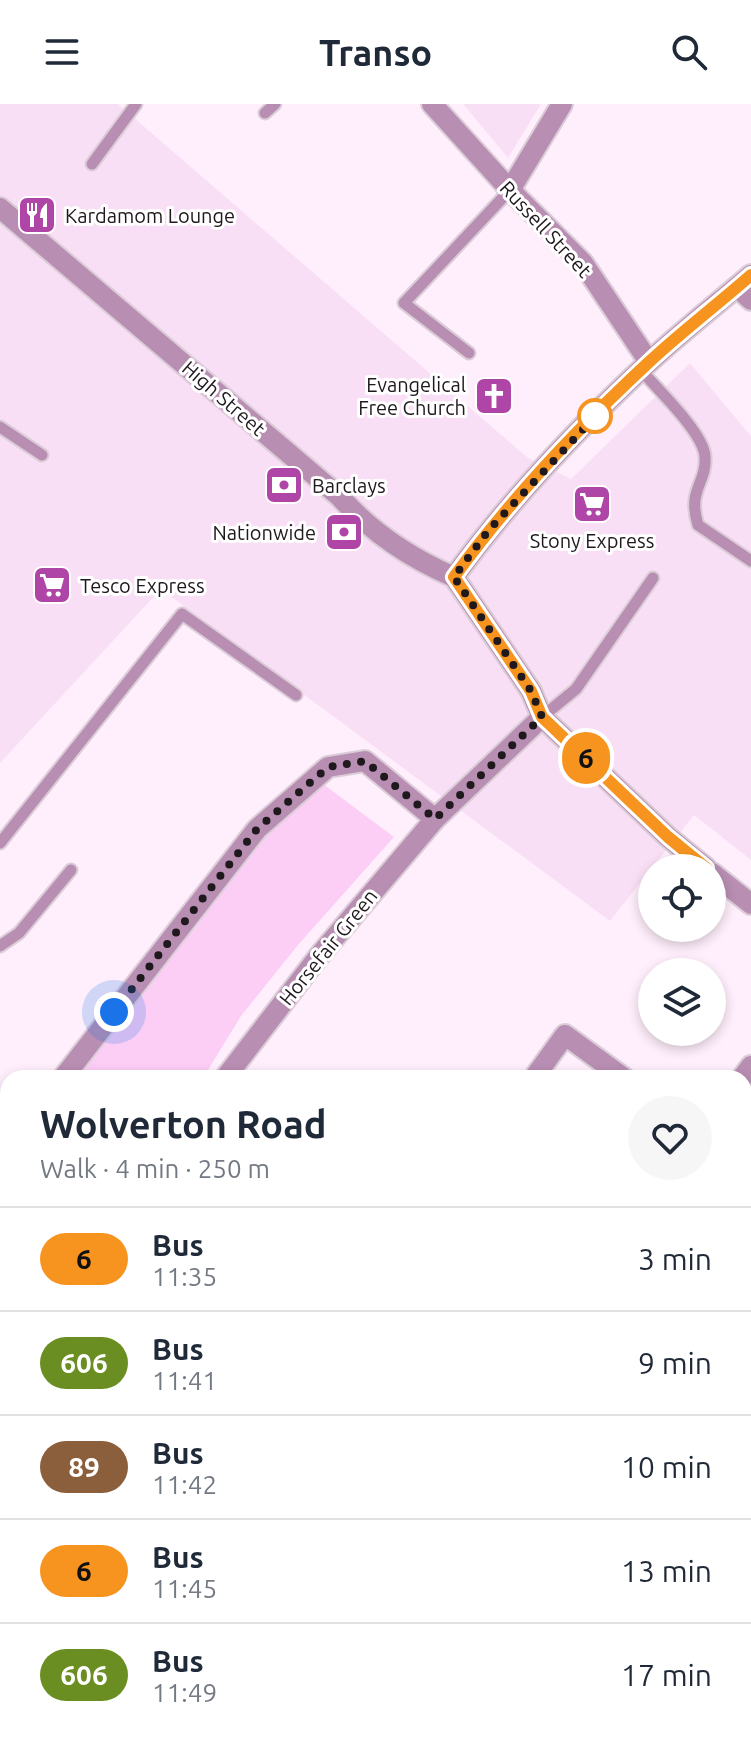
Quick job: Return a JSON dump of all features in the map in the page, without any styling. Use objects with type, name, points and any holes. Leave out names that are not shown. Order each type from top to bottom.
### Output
[{"type":"street","name":"Russell Street","points":[[432,104],[510,190],[583,263],[645,366]]},
{"type":"street","points":[[510,190],[562,104]]},
{"type":"street","name":"High Street","points":[[0,208],[340,497],[366,523],[420,562],[454,577]]},
{"type":"street","points":[[689,854],[542,717],[531,691],[454,577],[488,531],[541,472],[645,366],[746,287]]},
{"type":"street","name":"Horsefair Green","points":[[232,1070],[319,956],[435,819],[542,717]]},
{"type":"street","points":[[69,1070],[257,829],[328,767],[365,761],[435,819]]},
{"type":"street","points":[[726,884],[751,904]]},
{"type":"street","points":[[540,1070],[565,1035],[613,1070]]},
{"type":"lane","points":[[92,164],[136,104]]},
{"type":"lane","points":[[265,113],[275,104]]},
{"type":"lane","points":[[469,353],[404,303],[510,190]]},
{"type":"lane","points":[[645,366],[699,438],[705,455],[704,470],[693,499],[698,525],[751,561]]},
{"type":"lane","points":[[0,427],[42,455]]},
{"type":"lane","points":[[542,717],[576,689],[653,578]]},
{"type":"lane","points":[[0,843],[182,614],[296,695]]},
{"type":"lane","points":[[0,946],[19,933],[71,870]]},
{"type":"shaded area","points":[[0,104],[118,104],[528,458],[571,479],[690,363],[751,436],[751,860],[694,815],[663,854],[638,854],[638,886],[610,921],[161,589],[0,763]]},
{"type":"shaded area","points":[[463,104],[541,104],[508,158]]},
{"type":"shaded area","points":[[323,784],[394,837],[298,945],[241,1016],[208,1070],[84,1070],[266,837]]},
{"type":"bus line","name":"6","points":[[689,854],[542,717],[531,691],[454,577],[488,531],[602,409],[649,362],[751,275]]},
{"type":"place","name":"Kardamom Lounge","points":[[37,215]]},
{"type":"place","name":"Evangelical Free Church","points":[[494,396]]},
{"type":"place","name":"Barclays","points":[[284,485]]},
{"type":"place","name":"Stony Express","points":[[592,504]]},
{"type":"place","name":"Nationwide","points":[[344,532]]},
{"type":"place","name":"Tesco Express","points":[[52,585]]},
{"type":"route","points":[[114,1012],[257,829],[328,767],[365,761],[435,819],[542,717],[531,691],[454,577],[488,531],[602,409],[595,416]]}]
